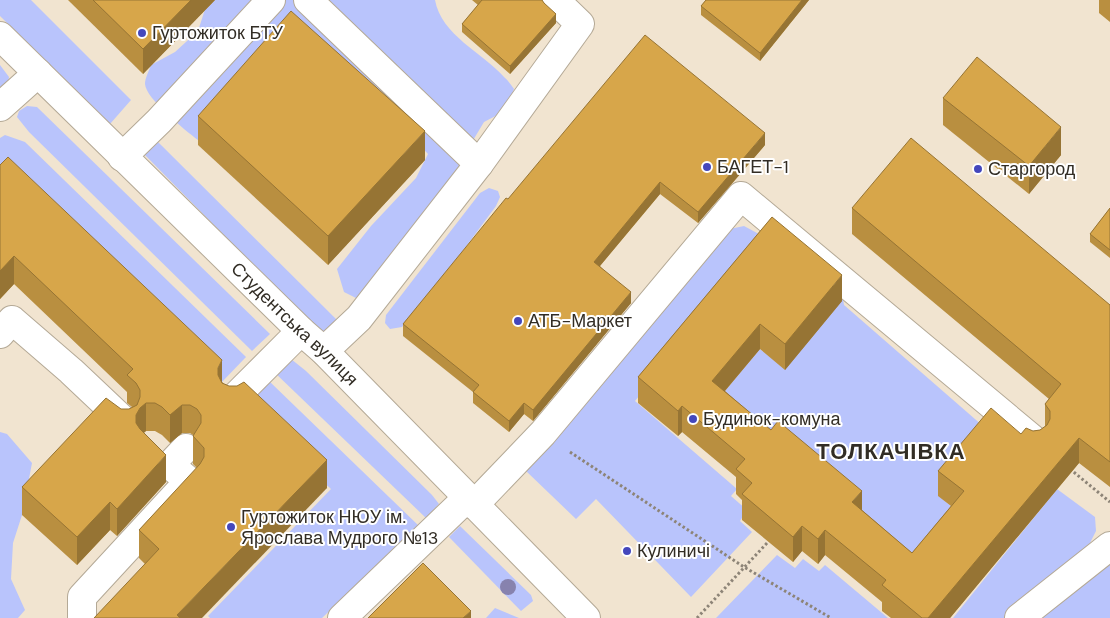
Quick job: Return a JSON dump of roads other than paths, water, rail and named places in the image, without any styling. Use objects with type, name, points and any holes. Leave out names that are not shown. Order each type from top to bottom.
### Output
[{"type":"street","points":[[122,157],[159,121],[271,0]]},
{"type":"street","points":[[308,0],[479,164]]},
{"type":"street","points":[[324,351],[359,318],[479,164],[580,24],[555,0]]},
{"type":"street","name":"Студентська вулиця","points":[[0,36],[122,157],[301,331],[324,351],[586,618]]},
{"type":"street","points":[[0,107],[38,73]]},
{"type":"street","points":[[342,618],[542,433],[741,196],[1035,440]]},
{"type":"street","points":[[0,334],[12,320],[71,370],[125,422]]},
{"type":"street","points":[[233,399],[301,331]]},
{"type":"street","points":[[82,618],[82,597],[189,481],[178,456],[151,446]]},
{"type":"street","points":[[1019,618],[1110,546]]},
{"type":"place","name":"Гуртожиток БТУ","points":[[142,33]]},
{"type":"place","name":"БАГЕТ-1","points":[[707,167]]},
{"type":"place","name":"Старгород","points":[[978,169]]},
{"type":"place","name":"АТБ-Маркет","points":[[518,321]]},
{"type":"place","name":"Будинок-комуна","points":[[693,419]]},
{"type":"place","name":"Гуртожиток НЮУ ім. Ярослава Мудрого №13","points":[[231,527]]},
{"type":"place","name":"Кулиничі","points":[[627,551]]},
{"type":"district","name":"ТОЛКАЧІВКА","points":[[891,451]]}]
